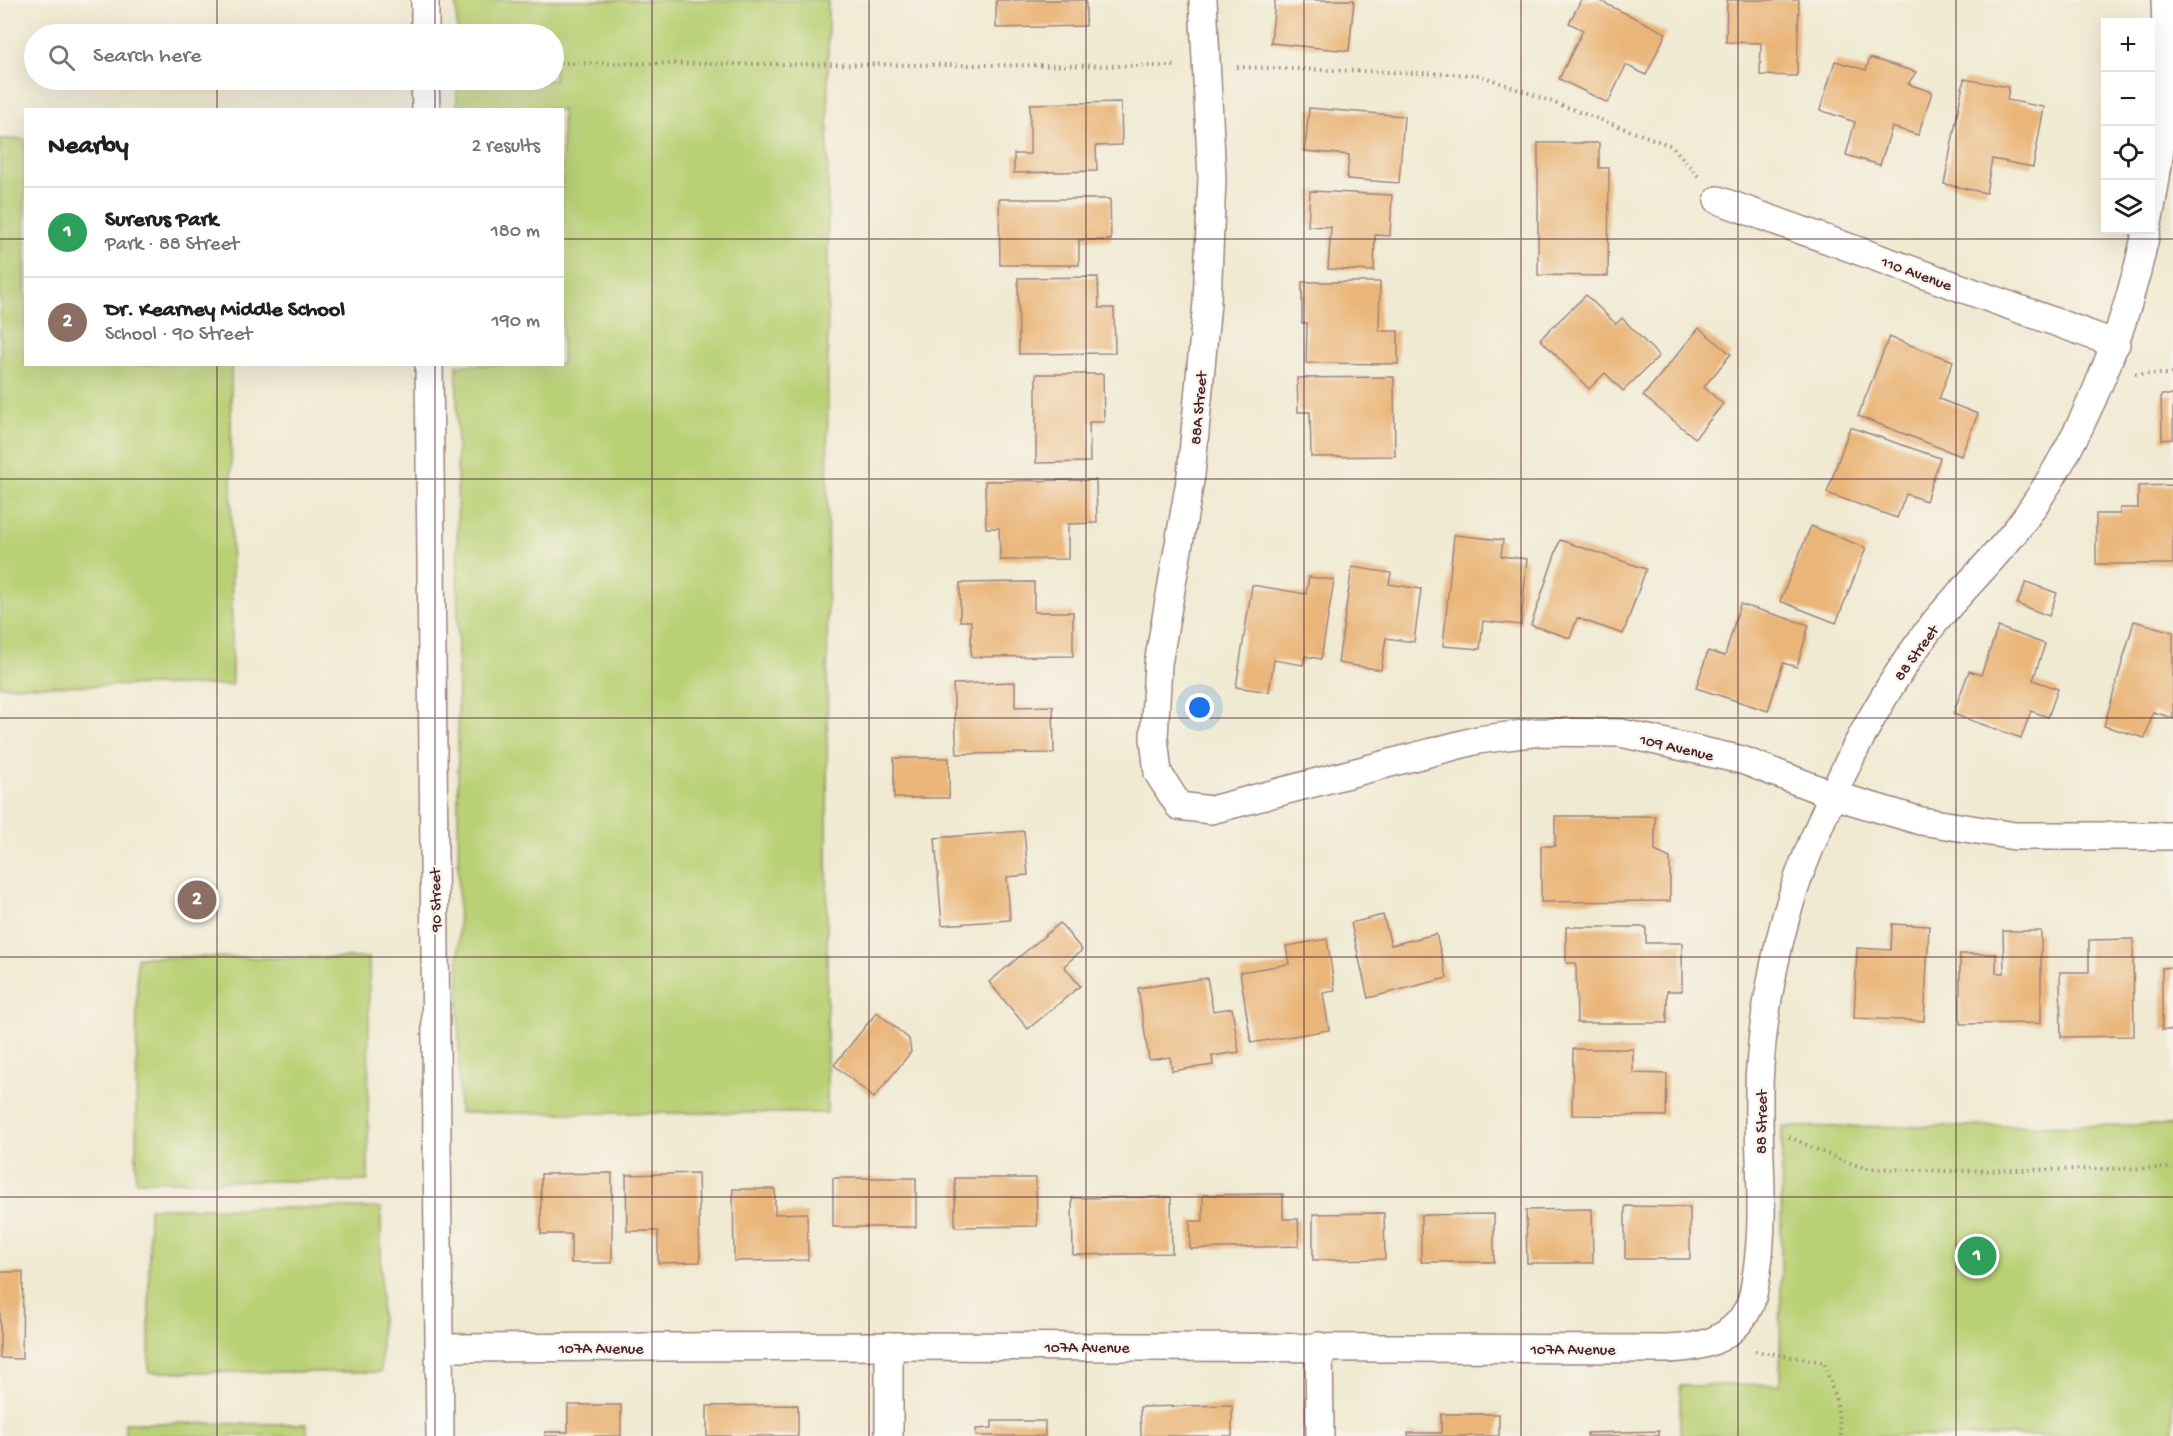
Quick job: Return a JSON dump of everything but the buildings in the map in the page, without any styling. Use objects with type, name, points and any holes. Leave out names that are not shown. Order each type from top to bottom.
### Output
[{"type":"street","points":[[425,0],[425,24]]},
{"type":"street","name":"88A Street","points":[[1179,806],[1158,773],[1154,738],[1158,664],[1191,475],[1207,302],[1212,178],[1203,0]]},
{"type":"street","name":"88 Street","points":[[1731,1332],[1750,1306],[1760,1249],[1759,1134],[1762,1054],[1767,1006],[1799,877],[1833,795],[1869,720],[1929,631],[1998,554],[2050,480],[2082,424],[2116,344],[2153,230],[2162,173],[2168,74],[2165,0]]},
{"type":"street","points":[[425,90],[426,108]]},
{"type":"street","name":"110 Avenue","points":[[1718,200],[2116,344]]},
{"type":"street","name":"90 Street","points":[[429,366],[440,1436]]},
{"type":"street","name":"109 Avenue","points":[[1179,806],[1211,810],[1479,740],[1538,732],[1621,733],[1742,760],[1833,795],[1921,821],[2015,836],[2173,836]]},
{"type":"street","name":"107A Avenue","points":[[439,1348],[1319,1346],[1687,1349],[1710,1344],[1731,1332]]},
{"type":"street","points":[[889,1346],[889,1436]]},
{"type":"street","points":[[1319,1346],[1320,1436]]},
{"type":"path","points":[[564,63],[1208,66],[1479,75],[1672,146],[1718,200]]},
{"type":"path","points":[[1759,1134],[1796,1138],[1838,1159],[1865,1168],[1946,1171],[2173,1168]]},
{"type":"path","points":[[1731,1332],[1753,1350],[1824,1362],[1837,1404],[1840,1436]]},
{"type":"green space","points":[[456,0],[828,0],[827,1113],[459,1113],[457,366],[564,366],[564,108],[457,108],[457,90],[564,90],[564,24],[457,24]]},
{"type":"green space","points":[[0,139],[24,139],[24,366],[231,366],[232,685],[0,686]]},
{"type":"green space","points":[[137,957],[369,958],[368,1181],[136,1181]]},
{"type":"green space","points":[[2173,1125],[2173,1436],[1680,1436],[1680,1386],[1780,1384],[1782,1127]]},
{"type":"green space","points":[[149,1208],[381,1208],[381,1372],[149,1372]]},
{"type":"green space","points":[[125,1423],[307,1424],[307,1436],[125,1436]]},
{"type":"place","name":"Dr. Kearney Middle School","points":[[197,900]]},
{"type":"place","name":"Surerus Park","points":[[1977,1256]]}]
